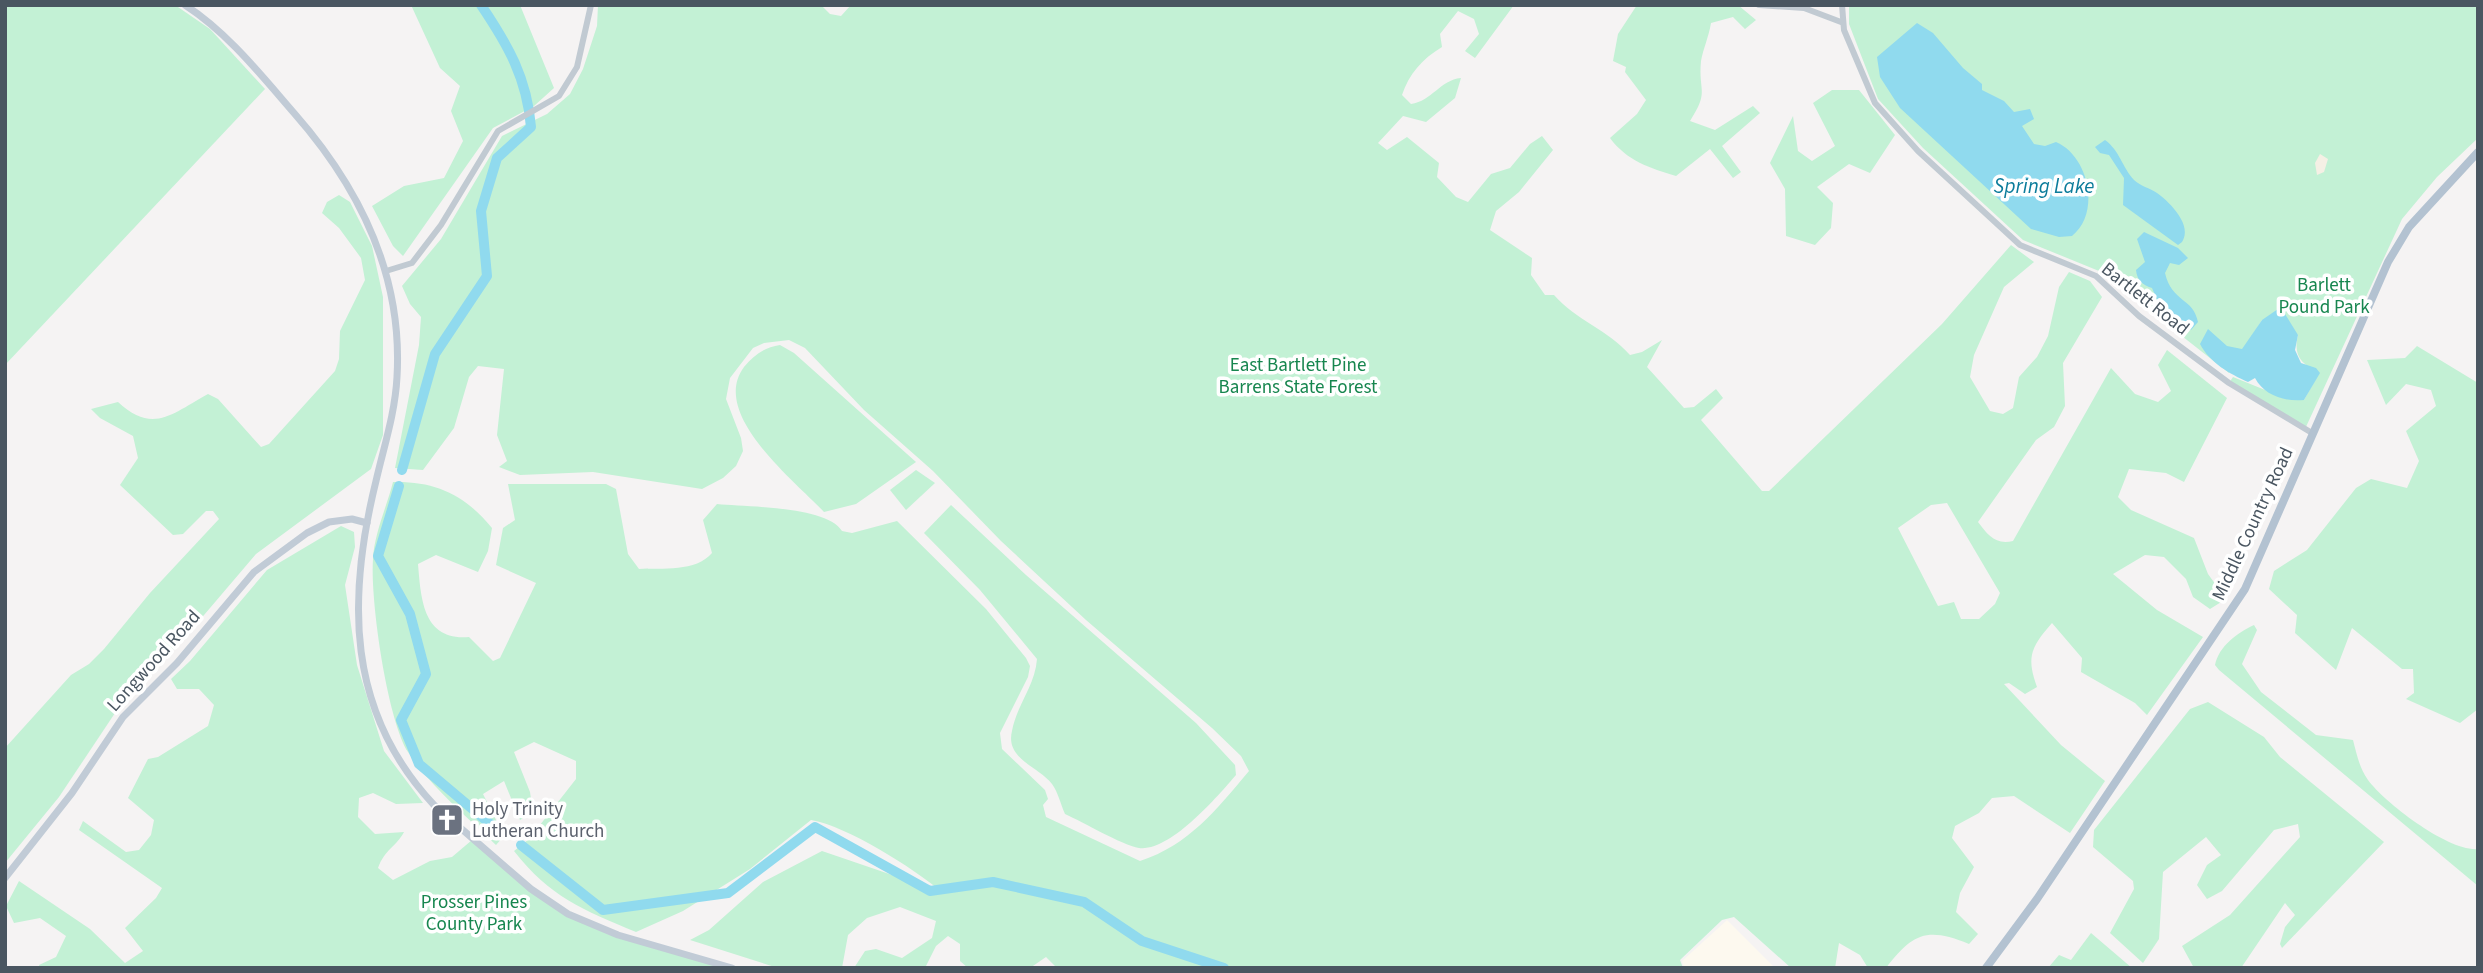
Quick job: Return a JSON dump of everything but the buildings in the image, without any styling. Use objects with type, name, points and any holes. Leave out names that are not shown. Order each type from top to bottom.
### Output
[{"type":"main road","points":[[185,5],[238,50],[325,148],[367,218],[386,271],[394,303],[397,376],[391,427],[367,523],[356,603],[361,663],[377,717],[421,791],[503,865],[555,907],[618,935],[732,968]]},
{"type":"main road","name":"Middle Country Road","points":[[1986,968],[2037,899],[2241,595],[2337,382],[2379,279],[2402,237],[2432,199],[2478,152]]},
{"type":"main road","name":"Longwood Road","points":[[7,876],[72,793],[123,718],[177,663],[254,572],[307,533],[329,522],[352,519],[367,523]]},
{"type":"street","points":[[386,271],[412,263],[441,225],[498,131],[559,96],[572,78],[591,5]]},
{"type":"street","points":[[1759,5],[1804,8],[1842,22],[1842,5]]},
{"type":"street","name":"Bartlett Road","points":[[1842,22],[1875,103],[1918,151],[2020,245],[2096,276],[2139,316],[2229,383],[2312,433]]},
{"type":"street","points":[[5,886],[7,876]]},
{"type":"shaded area","points":[[1727,920],[1775,968],[1684,968],[1682,961]]},
{"type":"green space","points":[[5,5],[175,5],[210,29],[265,89],[5,365]]},
{"type":"green space","points":[[411,5],[520,5],[554,88],[534,106],[493,128],[403,256],[393,246],[372,206],[404,186],[444,178],[463,141],[451,111],[460,86],[440,68]]},
{"type":"green space","name":"East Bartlett Pine Barrens State Forest","points":[[598,5],[821,5],[830,14],[841,16],[851,5],[1514,5],[1475,58],[1465,51],[1479,34],[1474,19],[1458,11],[1440,34],[1442,47],[1417,68],[1402,95],[1411,104],[1418,102],[1447,82],[1461,78],[1455,98],[1426,122],[1403,116],[1378,143],[1387,150],[1407,137],[1439,163],[1437,177],[1456,197],[1468,202],[1491,174],[1510,168],[1530,144],[1542,136],[1553,150],[1519,192],[1496,211],[1490,230],[1532,258],[1531,275],[1545,295],[1554,295],[1630,355],[1642,352],[1662,340],[1647,367],[1684,408],[1694,407],[1716,389],[1723,398],[1701,420],[1762,491],[1769,491],[1942,324],[2011,245],[2034,262],[2004,287],[1974,355],[1970,377],[1990,411],[2003,414],[2013,408],[2019,377],[2037,357],[2048,336],[2059,287],[2069,272],[2090,281],[2102,297],[2063,363],[2065,406],[2054,427],[2036,440],[1978,522],[1997,540],[2013,541],[2111,368],[2135,394],[2158,402],[2171,391],[2158,365],[2167,350],[2227,398],[2184,482],[2166,473],[2129,469],[2118,497],[2131,510],[2194,538],[2208,574],[2226,599],[2210,609],[2193,597],[2186,579],[2164,557],[2145,555],[2113,574],[2157,610],[2203,637],[2147,715],[2135,703],[2081,672],[2082,658],[2052,623],[2035,646],[2031,660],[2037,687],[2025,694],[2009,683],[2004,684],[2061,745],[2105,781],[2070,833],[2014,796],[1992,798],[1979,813],[1955,826],[1952,838],[1974,867],[1960,893],[1956,912],[1978,934],[1969,944],[1942,936],[1922,936],[1904,947],[1886,968],[1868,968],[1860,955],[1839,943],[1835,968],[1791,968],[1734,917],[1722,920],[1680,960],[1683,968],[1057,968],[1046,957],[1030,968],[968,968],[960,961],[960,944],[948,936],[936,946],[925,968],[854,968],[865,951],[876,949],[902,958],[932,938],[936,921],[900,907],[867,918],[848,935],[842,968],[778,968],[690,940],[709,930],[763,882],[822,851],[942,892],[914,871],[861,839],[811,820],[750,869],[683,911],[636,932],[584,909],[554,891],[527,867],[514,851],[529,839],[576,779],[576,761],[534,742],[514,752],[530,792],[533,812],[520,820],[504,781],[483,794],[504,836],[496,845],[438,789],[408,752],[400,736],[387,687],[374,601],[373,559],[376,540],[393,482],[423,484],[448,492],[471,507],[492,528],[488,551],[478,572],[436,555],[418,564],[423,604],[433,625],[454,636],[469,637],[493,661],[500,658],[536,583],[496,565],[503,528],[515,520],[508,484],[606,484],[616,489],[628,554],[639,569],[678,568],[705,559],[712,553],[703,520],[717,504],[804,512],[834,523],[842,531],[852,533],[897,521],[986,609],[1026,658],[1030,666],[1028,677],[1000,733],[1002,749],[1045,790],[1048,799],[1043,805],[1046,817],[1140,861],[1173,846],[1187,836],[1213,812],[1249,771],[1241,756],[1212,728],[1086,620],[1001,541],[933,471],[864,410],[805,348],[789,340],[764,343],[753,348],[730,378],[726,399],[741,438],[743,451],[736,466],[723,478],[702,489],[593,472],[520,475],[499,467],[507,461],[497,435],[504,369],[478,366],[469,377],[454,428],[423,470],[395,468],[419,345],[421,317],[410,304],[402,286],[441,239],[502,136],[547,114],[570,94],[583,69],[597,26]],"holes":[[[1947,503],[2000,593],[1995,604],[1979,619],[1961,619],[1954,602],[1938,606],[1898,528],[1931,505]]]},
{"type":"green space","points":[[1637,5],[1738,5],[1756,20],[1745,29],[1733,17],[1711,23],[1701,61],[1700,103],[1690,121],[1715,130],[1753,106],[1760,113],[1722,146],[1741,172],[1733,178],[1710,149],[1676,176],[1631,158],[1610,138],[1637,114],[1646,100],[1625,72],[1626,67],[1613,61],[1618,34]]},
{"type":"green space","name":"Barlett Pound Park","points":[[1849,5],[2478,5],[2478,138],[2437,177],[2402,219],[2305,429],[2229,383],[2233,377],[2285,398],[2304,400],[2319,373],[2300,358],[2297,348],[2298,335],[2262,320],[2229,373],[2099,271],[2023,240],[1923,148],[1878,99],[1849,24]]},
{"type":"green space","points":[[1832,90],[1859,90],[1895,135],[1870,173],[1849,164],[1817,187],[1833,203],[1831,228],[1815,245],[1786,236],[1785,189],[1770,163],[1793,116],[1798,151],[1812,161],[1835,146],[1813,103]]},
{"type":"green space","points":[[339,195],[350,202],[372,246],[383,297],[383,435],[371,469],[256,554],[187,635],[121,704],[59,797],[5,863],[5,748],[71,675],[89,664],[104,649],[150,593],[219,519],[213,511],[206,511],[183,534],[173,535],[120,485],[138,458],[133,436],[100,418],[91,409],[118,402],[130,412],[142,417],[163,418],[208,394],[218,399],[261,447],[269,444],[335,371],[339,359],[340,331],[365,280],[361,258],[339,228],[322,213],[327,202]]},
{"type":"green space","points":[[780,345],[794,353],[916,462],[856,504],[824,512],[760,446],[746,425],[738,405],[736,385],[744,367],[760,352]]},
{"type":"green space","points":[[2417,346],[2478,383],[2478,709],[2460,723],[2406,699],[2414,693],[2413,669],[2402,669],[2352,628],[2336,670],[2295,633],[2297,615],[2269,589],[2274,571],[2307,550],[2356,488],[2371,479],[2407,488],[2419,461],[2406,431],[2436,406],[2431,390],[2406,384],[2386,405],[2367,360],[2405,358]]},
{"type":"green space","points":[[916,470],[935,483],[906,510],[890,490]]},
{"type":"green space","points":[[951,505],[1026,575],[1196,723],[1235,765],[1236,775],[1205,809],[1165,841],[1151,847],[1139,848],[1065,814],[1052,784],[1013,749],[1012,731],[1033,678],[1037,659],[980,590],[924,533]]},
{"type":"green space","name":"Prosser Pines County Park","points":[[341,526],[354,532],[355,547],[345,585],[357,665],[384,751],[423,803],[396,804],[373,793],[359,798],[358,817],[375,834],[404,832],[384,856],[378,868],[393,880],[430,861],[452,857],[472,840],[555,907],[593,926],[731,968],[40,968],[39,965],[56,957],[66,936],[40,918],[14,923],[6,906],[19,881],[90,929],[125,963],[143,951],[125,928],[156,898],[162,888],[79,830],[83,821],[126,852],[139,850],[151,835],[154,820],[128,798],[148,759],[158,757],[208,726],[214,705],[199,689],[177,689],[171,679],[190,661],[267,570]]},
{"type":"green space","points":[[2254,625],[2257,630],[2242,664],[2261,692],[2316,735],[2353,740],[2365,775],[2388,801],[2435,835],[2466,848],[2478,849],[2478,886],[2219,670],[2215,665],[2220,652],[2235,636]]},
{"type":"green space","points":[[2208,702],[2264,737],[2280,757],[2384,842],[2282,948],[2280,944],[2285,927],[2295,915],[2285,903],[2241,968],[2194,968],[2182,946],[2230,915],[2300,837],[2298,824],[2274,830],[2222,891],[2207,899],[2197,885],[2207,865],[2221,855],[2206,837],[2163,872],[2159,939],[2143,963],[2110,933],[2134,889],[2133,881],[2093,847],[2094,830],[2190,709]]},
{"type":"green space","points":[[2091,933],[2132,968],[2048,968],[2059,955],[2071,960]]},
{"type":"sand","points":[[2320,154],[2328,159],[2324,172],[2317,175],[2315,163]]},
{"type":"water","name":"Spring Lake","points":[[1917,23],[1933,33],[1963,68],[1982,84],[1982,90],[2004,101],[2014,112],[2030,109],[2034,119],[2022,126],[2034,144],[2045,146],[2056,142],[2076,159],[2083,172],[2088,200],[2081,226],[2072,236],[2059,237],[2031,229],[1900,108],[1880,77],[1877,57]]},
{"type":"water","points":[[2105,140],[2134,180],[2163,197],[2179,215],[2185,236],[2178,245],[2123,205],[2124,178],[2109,155],[2100,153],[2095,147]]},
{"type":"water","points":[[2144,232],[2178,248],[2188,258],[2179,265],[2170,263],[2165,273],[2172,290],[2195,314],[2198,322],[2191,330],[2161,309],[2152,288],[2143,284],[2138,277],[2136,270],[2145,262],[2137,239]]},
{"type":"water","points":[[2278,309],[2285,314],[2298,335],[2295,350],[2301,363],[2316,368],[2320,373],[2304,400],[2275,396],[2264,389],[2255,378],[2248,382],[2234,375],[2215,362],[2200,344],[2208,329],[2227,346],[2242,349],[2262,320]]},
{"type":"waterway","points":[[402,470],[435,354],[487,276],[481,211],[497,158],[531,127],[521,77],[500,34],[481,5]]},
{"type":"waterway","points":[[399,486],[378,556],[410,614],[426,674],[401,720],[419,764],[495,828]]},
{"type":"waterway","points":[[521,845],[603,910],[728,893],[815,827],[930,891],[993,882],[1084,902],[1142,941],[1224,968]]},
{"type":"place","name":"Holy Trinity Lutheran Church","points":[[447,820]]}]
